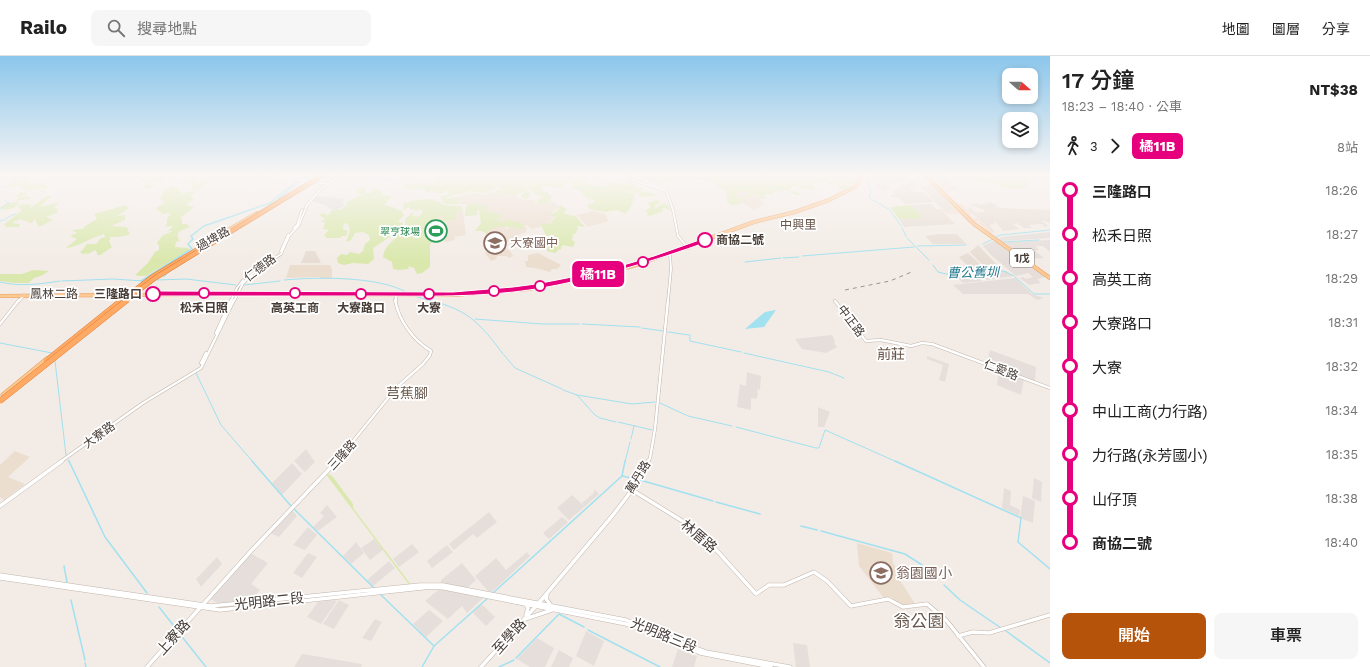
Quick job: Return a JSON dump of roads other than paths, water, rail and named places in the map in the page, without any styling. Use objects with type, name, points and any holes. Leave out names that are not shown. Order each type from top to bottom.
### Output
[{"type":"highway","points":[[22,382],[143,285],[168,267],[274,204]]},
{"type":"highway","points":[[40,369],[155,278],[276,204]]},
{"type":"highway","points":[[145,284],[238,227]]},
{"type":"highway","points":[[0,400],[107,312],[167,266],[215,239]]},
{"type":"highway","points":[[0,400],[102,321],[130,295]]},
{"type":"main road","name":"過埤路","points":[[130,295],[167,266],[275,204]]},
{"type":"main road","name":"過埤路","points":[[145,284],[277,204]]},
{"type":"main road","name":"鳳林二路","points":[[0,296],[472,294],[528,289],[621,268],[670,253],[754,222],[795,212],[819,204]]},
{"type":"main road","name":"1戊","points":[[955,204],[973,222],[1050,277]]},
{"type":"main road","points":[[0,400],[130,295]]},
{"type":"main road","points":[[0,400],[130,295]]},
{"type":"street","name":"仁德路","points":[[235,294],[240,283],[250,273],[271,260],[282,250],[286,237],[297,225],[303,209],[307,204]]},
{"type":"street","name":"仁德路","points":[[235,294],[246,278],[270,263],[284,250],[288,237],[299,225],[304,209],[308,204]]},
{"type":"street","points":[[671,204],[675,215],[676,232],[687,247]]},
{"type":"street","name":"萬丹路","points":[[538,604],[613,515],[632,490],[652,451],[669,292],[671,269],[670,253]]},
{"type":"street","name":"大寮路","points":[[0,506],[143,403],[200,368],[235,294]]},
{"type":"street","name":"三隆路","points":[[201,607],[345,452],[400,383],[419,367],[430,355],[431,351],[421,345],[403,321],[394,303],[396,294]]},
{"type":"street","points":[[0,324],[23,295]]},
{"type":"street","name":"中正路","points":[[835,301],[866,341]]},
{"type":"street","name":"仁愛路","points":[[866,341],[881,340],[911,346],[925,343],[1050,388]]},
{"type":"street","name":"林厝路","points":[[632,490],[684,522],[710,543],[756,594],[769,585],[784,585],[814,572],[827,581],[851,606],[863,605],[888,599],[903,607],[925,603],[930,605],[946,620],[958,636]]},
{"type":"street","name":"光明路二段","points":[[0,574],[220,610],[431,587],[444,588],[523,603],[538,604]]},
{"type":"street","name":"光明路二段","points":[[0,578],[201,607],[433,584],[538,604]]},
{"type":"street","points":[[523,620],[554,608],[546,599],[548,592]]},
{"type":"street","points":[[523,603],[527,606],[528,611],[523,620]]},
{"type":"street","name":"光明路三段","points":[[538,604],[631,625],[700,653],[771,667]]},
{"type":"street","name":"至學路","points":[[481,667],[538,604]]},
{"type":"street","name":"上寮路","points":[[147,667],[201,607]]},
{"type":"street","name":"光明路三段","points":[[554,608],[632,621],[706,652],[790,667]]},
{"type":"street","points":[[984,667],[958,636],[973,632],[989,633],[1050,615]]},
{"type":"water","points":[[776,310],[764,327],[745,329],[765,312]]},
{"type":"waterway","points":[[0,209],[8,204]]},
{"type":"waterway","points":[[192,249],[188,244],[193,239],[191,236],[204,226],[269,204]]},
{"type":"waterway","name":"曹公舊圳","points":[[879,204],[890,210],[901,226]]},
{"type":"waterway","points":[[0,221],[16,214]]},
{"type":"waterway","name":"曹公舊圳","points":[[902,228],[906,236]]},
{"type":"waterway","points":[[996,237],[1001,235],[1050,230]]},
{"type":"waterway","name":"曹公舊圳","points":[[907,238],[929,260]]},
{"type":"waterway","points":[[983,244],[993,239]]},
{"type":"waterway","points":[[1003,242],[1039,240]]},
{"type":"waterway","points":[[918,246],[966,245]]},
{"type":"waterway","points":[[802,256],[914,247]]},
{"type":"waterway","points":[[141,281],[190,250]]},
{"type":"waterway","points":[[783,258],[799,257]]},
{"type":"waterway","points":[[745,262],[781,258]]},
{"type":"waterway","name":"曹公舊圳","points":[[933,265],[938,272],[946,274],[1004,271],[1014,276]]},
{"type":"waterway","points":[[164,277],[169,271]]},
{"type":"waterway","name":"曹公舊圳","points":[[1015,277],[1034,294],[1050,294]]},
{"type":"waterway","points":[[284,280],[313,278],[364,280],[380,283],[406,292]]},
{"type":"waterway","points":[[62,281],[113,279],[143,281]]},
{"type":"waterway","points":[[157,280],[186,279],[236,285]]},
{"type":"waterway","points":[[0,282],[22,285],[60,281]]},
{"type":"waterway","points":[[244,285],[280,281]]},
{"type":"waterway","points":[[413,296],[444,304],[465,314],[483,329],[503,354]]},
{"type":"waterway","points":[[475,319],[542,324],[579,324]]},
{"type":"waterway","points":[[582,324],[640,327]]},
{"type":"waterway","points":[[642,328],[663,331]]},
{"type":"waterway","points":[[668,332],[689,335]]},
{"type":"waterway","points":[[690,335],[690,341],[741,352]]},
{"type":"waterway","points":[[0,343],[52,353]]},
{"type":"waterway","points":[[744,353],[829,372],[844,378]]},
{"type":"waterway","points":[[504,355],[515,368],[562,389]]},
{"type":"waterway","points":[[55,361],[66,455]]},
{"type":"waterway","points":[[196,373],[221,425],[253,462]]},
{"type":"waterway","points":[[563,390],[577,395]]},
{"type":"waterway","points":[[577,395],[632,404],[655,402]]},
{"type":"waterway","points":[[577,395],[595,415],[600,418],[616,422]]},
{"type":"waterway","points":[[660,403],[688,416],[732,426]]},
{"type":"waterway","points":[[618,422],[652,430]]},
{"type":"waterway","points":[[631,439],[634,426]]},
{"type":"waterway","points":[[736,427],[816,448],[819,448],[825,430],[897,462]]},
{"type":"waterway","points":[[625,462],[630,442]]},
{"type":"waterway","points":[[69,461],[105,537],[147,593]]},
{"type":"waterway","points":[[252,461],[291,506]]},
{"type":"waterway","points":[[493,593],[622,476],[625,461]]},
{"type":"waterway","points":[[895,461],[1021,518],[1018,542],[1050,569]]},
{"type":"waterway","points":[[623,476],[634,479]]},
{"type":"waterway","points":[[640,480],[713,501]]},
{"type":"waterway","points":[[716,502],[760,514]]},
{"type":"waterway","points":[[293,508],[375,589]]},
{"type":"waterway","points":[[801,526],[817,530]]},
{"type":"waterway","points":[[821,531],[905,554],[922,565],[937,579]]},
{"type":"waterway","points":[[64,566],[67,582]]},
{"type":"waterway","points":[[944,585],[960,600],[1001,628]]},
{"type":"waterway","points":[[380,594],[434,646]]},
{"type":"waterway","points":[[434,646],[488,598]]},
{"type":"waterway","points":[[71,600],[85,660]]},
{"type":"waterway","points":[[159,607],[177,630]]},
{"type":"waterway","points":[[516,658],[559,614],[584,627]]},
{"type":"waterway","points":[[588,630],[660,667]]},
{"type":"waterway","points":[[1006,631],[1050,663]]},
{"type":"waterway","points":[[179,633],[206,667]]},
{"type":"waterway","points":[[422,667],[434,646]]},
{"type":"waterway","points":[[499,667],[514,660]]},
{"type":"waterway","points":[[85,663],[86,667]]},
{"type":"railway","points":[[845,290],[890,281],[914,271]]},
{"type":"place","name":"翠亨球場","points":[[436,231]]},
{"type":"place","name":"商協二號","points":[[705,240]]},
{"type":"place","name":"大寮國中","points":[[495,243]]},
{"type":"place","name":"松禾日照","points":[[204,293]]},
{"type":"place","name":"高英工商","points":[[295,293]]},
{"type":"place","name":"三隆路口","points":[[153,294]]},
{"type":"place","name":"大寮路口","points":[[361,294]]},
{"type":"place","name":"大寮","points":[[429,294]]},
{"type":"place","name":"翁園國小","points":[[881,573]]},
{"type":"district","name":"中興里","points":[[798,225]]},
{"type":"district","name":"前莊","points":[[891,354]]},
{"type":"district","name":"芎蕉腳","points":[[407,393]]},
{"type":"district","name":"翁公園","points":[[919,621]]}]
